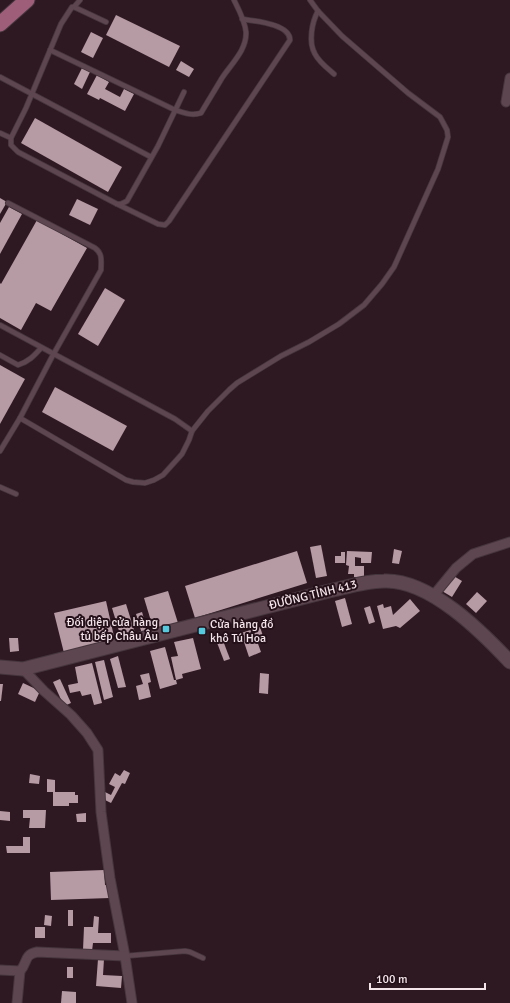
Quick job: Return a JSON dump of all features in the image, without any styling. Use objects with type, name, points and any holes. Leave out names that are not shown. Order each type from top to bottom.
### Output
[{"type":"main road","points":[[0,24],[19,2]]},
{"type":"main road","name":"ĐƯỜNG TỈNH 413","points":[[0,667],[23,669],[276,604],[367,582],[385,580],[403,582],[433,596],[459,614],[488,638],[510,662]]},
{"type":"street","points":[[506,102],[510,78]]},
{"type":"street","points":[[433,596],[456,568],[473,554],[510,542]]},
{"type":"street","points":[[23,669],[44,691],[71,715],[98,750],[101,812],[110,878],[125,956],[132,1003]]},
{"type":"street","points":[[17,1003],[19,971],[23,968],[24,962],[28,956],[37,952],[125,956]]},
{"type":"street","points":[[0,970],[19,971]]},
{"type":"lane","points":[[80,0],[69,10],[61,24],[32,95],[11,138],[11,145],[18,152],[116,204],[158,224],[164,224],[169,221],[290,40],[290,36],[287,32],[275,25],[242,19]]},
{"type":"lane","points":[[50,50],[175,110],[192,115],[201,112],[240,53],[245,41],[246,31],[234,0]]},
{"type":"lane","points":[[20,418],[126,480],[145,483],[154,480],[163,475],[182,454],[192,431],[208,411],[238,383],[339,324],[364,305],[382,284],[394,266],[438,169],[448,137],[447,130],[440,117],[408,93],[342,36],[318,11],[310,0]]},
{"type":"lane","points":[[74,7],[106,22]]},
{"type":"lane","points":[[318,11],[313,24],[312,34],[314,52],[318,59],[334,74]]},
{"type":"lane","points":[[0,77],[152,157]]},
{"type":"lane","points":[[116,204],[127,201],[158,146],[184,92]]},
{"type":"lane","points":[[0,133],[11,138]]},
{"type":"lane","points":[[0,451],[20,418],[53,355],[101,270],[101,256],[99,251],[95,248],[8,203]]},
{"type":"lane","points":[[0,325],[53,355],[174,419],[192,431]]},
{"type":"lane","points":[[0,355],[18,364],[29,360],[41,348]]},
{"type":"lane","points":[[0,487],[16,494]]},
{"type":"lane","points":[[125,956],[184,951],[203,958]]},
{"type":"building","points":[[116,15],[180,46],[169,67],[106,35]]},
{"type":"building","points":[[91,32],[103,38],[93,58],[81,52]]},
{"type":"building","points":[[181,61],[194,69],[189,77],[176,70]]},
{"type":"building","points":[[82,68],[90,72],[82,89],[74,84]]},
{"type":"building","points":[[97,75],[109,82],[105,89],[120,97],[124,89],[134,94],[125,111],[100,98],[99,100],[87,94]]},
{"type":"building","points":[[35,118],[122,167],[108,192],[21,143]]},
{"type":"building","points":[[0,198],[7,202],[0,214]]},
{"type":"building","points":[[77,199],[98,209],[90,225],[69,215]]},
{"type":"building","points":[[9,207],[22,214],[0,254],[0,223]]},
{"type":"building","points":[[37,220],[87,248],[51,311],[36,303],[21,330],[0,318],[0,283],[1,284]]},
{"type":"building","points":[[105,288],[125,300],[98,346],[78,334]]},
{"type":"building","points":[[0,365],[25,379],[0,424]]},
{"type":"building","points":[[55,387],[127,426],[113,451],[42,412]]},
{"type":"building","points":[[321,545],[327,576],[316,578],[310,547]]},
{"type":"building","points":[[394,549],[402,551],[399,564],[392,563]]},
{"type":"building","points":[[297,551],[307,583],[195,618],[185,586]]},
{"type":"building","points":[[347,551],[372,552],[371,563],[361,563],[361,558],[355,557],[355,566],[364,566],[364,577],[354,577],[354,574],[348,574],[349,566],[346,565]]},
{"type":"building","points":[[341,552],[345,552],[345,563],[335,563],[335,556],[341,556]]},
{"type":"building","points":[[452,575],[462,581],[452,597],[442,591]]},
{"type":"building","points":[[168,591],[178,623],[154,631],[144,598]]},
{"type":"building","points":[[477,592],[487,601],[476,613],[466,604]]},
{"type":"building","points":[[345,598],[352,624],[342,627],[335,601]]},
{"type":"building","points":[[410,599],[420,611],[400,628],[396,626],[383,629],[377,606],[383,604],[384,608],[391,606],[393,615]]},
{"type":"building","points":[[106,601],[115,641],[64,653],[54,613]]},
{"type":"building","points":[[126,604],[136,636],[122,641],[112,608]]},
{"type":"building","points":[[370,606],[375,622],[369,624],[364,608]]},
{"type":"building","points":[[142,612],[148,632],[142,634],[136,614]]},
{"type":"building","points":[[260,627],[264,639],[257,641],[261,652],[249,657],[241,633]]},
{"type":"building","points":[[9,638],[18,638],[19,651],[10,652]]},
{"type":"building","points":[[193,638],[201,669],[182,674],[183,678],[176,680],[171,657],[178,656],[174,642]]},
{"type":"building","points":[[222,638],[230,659],[224,661],[216,640]]},
{"type":"building","points":[[165,647],[174,680],[176,680],[177,684],[160,689],[150,651]]},
{"type":"building","points":[[118,656],[126,687],[118,688],[110,659]]},
{"type":"building","points":[[104,660],[113,697],[104,700],[95,662]]},
{"type":"building","points":[[92,663],[102,703],[94,705],[91,694],[82,696],[80,691],[70,693],[68,685],[78,683],[75,667]]},
{"type":"building","points":[[149,673],[151,682],[148,683],[151,697],[139,700],[136,686],[143,684],[140,675]]},
{"type":"building","points":[[260,673],[269,674],[268,694],[259,693]]},
{"type":"building","points":[[60,679],[71,703],[64,706],[53,682]]},
{"type":"building","points":[[23,683],[40,691],[35,702],[18,694]]},
{"type":"building","points":[[0,684],[3,684],[1,701],[0,701]]},
{"type":"building","points":[[124,770],[130,773],[125,784],[122,783],[111,803],[103,799],[101,790],[111,795],[115,787],[109,784],[115,773],[120,776]]},
{"type":"building","points":[[30,774],[40,776],[39,784],[29,783]]},
{"type":"building","points":[[47,779],[55,780],[55,792],[47,792]]},
{"type":"building","points":[[53,792],[75,792],[75,795],[78,795],[78,803],[69,803],[69,806],[53,806]]},
{"type":"building","points":[[23,810],[46,810],[45,828],[29,828],[30,818],[23,818]]},
{"type":"building","points":[[0,811],[10,812],[10,821],[0,820]]},
{"type":"building","points":[[86,813],[86,822],[77,822],[76,814]]},
{"type":"building","points":[[23,837],[30,837],[30,853],[7,853],[6,846],[23,846]]},
{"type":"building","points":[[104,870],[105,885],[109,885],[110,898],[51,900],[50,872]]},
{"type":"building","points":[[68,910],[73,910],[73,926],[68,926]]},
{"type":"building","points":[[45,915],[52,916],[51,926],[44,925]]},
{"type":"building","points":[[94,916],[99,917],[98,933],[111,933],[111,943],[93,943],[92,951],[83,950],[84,927],[93,927]]},
{"type":"building","points":[[35,927],[45,927],[45,938],[35,938]]},
{"type":"building","points":[[98,959],[104,959],[103,975],[122,976],[121,988],[96,986]]},
{"type":"building","points":[[67,967],[73,967],[73,978],[67,978]]},
{"type":"building","points":[[62,991],[76,992],[76,1003],[61,1003]]},
{"type":"place","name":"Đối diện cửa hàng tủ bếp Châu Âu","points":[[166,629]]},
{"type":"place","name":"Cửa hàng đồ khô Tú Hoa","points":[[202,631]]}]
